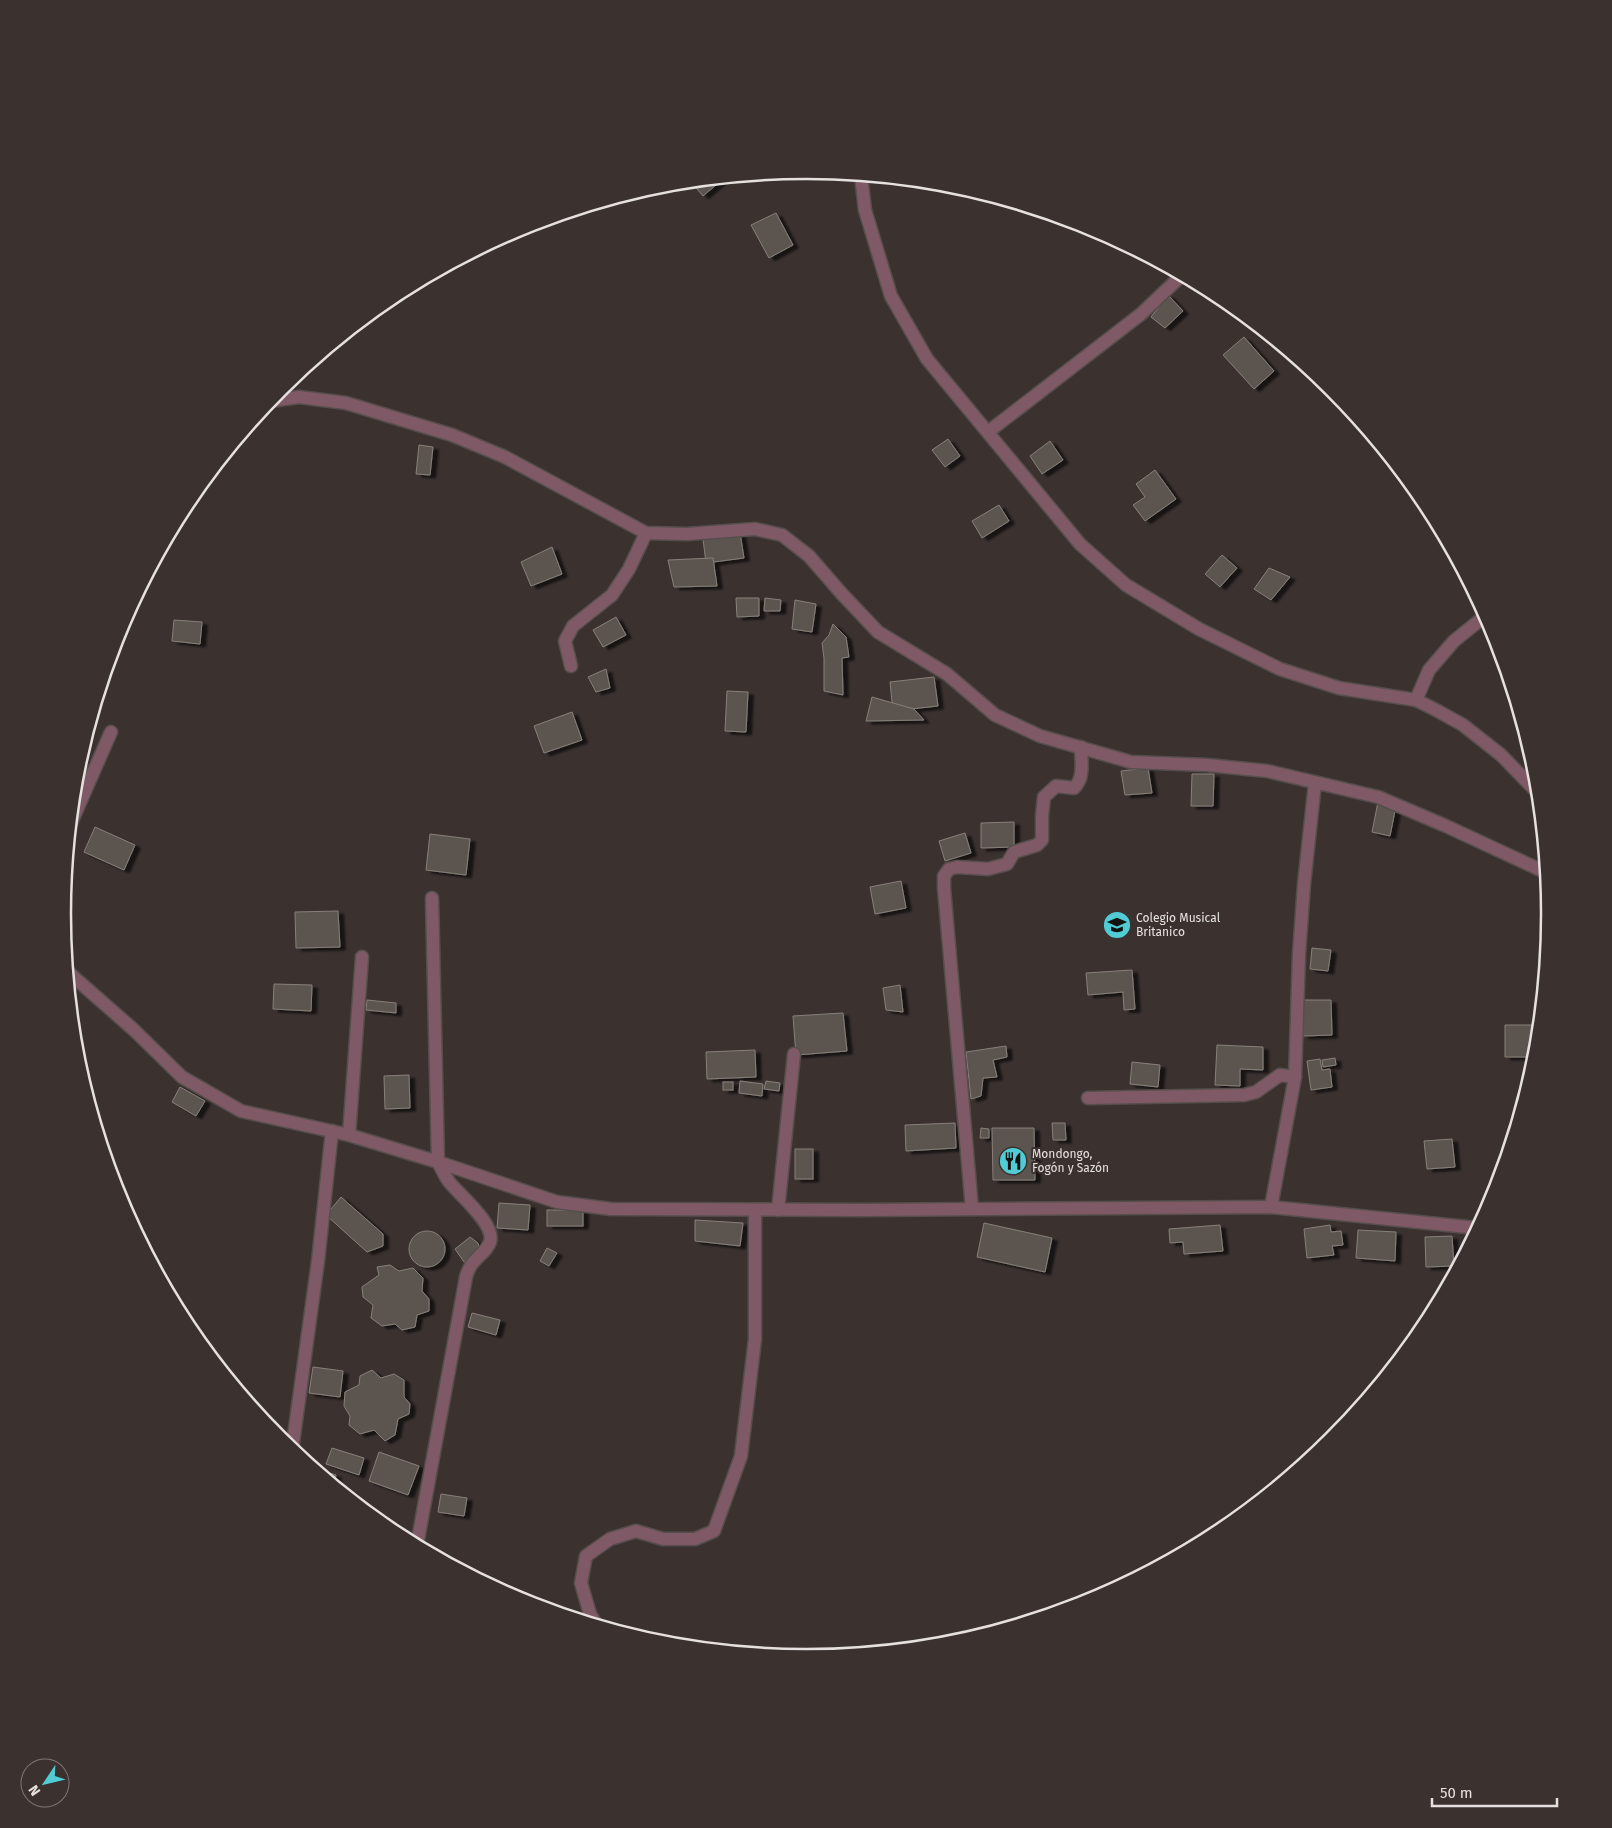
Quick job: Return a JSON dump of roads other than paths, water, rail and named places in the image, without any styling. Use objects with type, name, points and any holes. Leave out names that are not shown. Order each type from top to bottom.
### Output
[{"type":"street","points":[[861,182],[865,210],[891,296],[928,359],[1080,544],[1126,585],[1199,629],[1280,669],[1339,688],[1416,700],[1463,725],[1501,755],[1529,784]]},
{"type":"street","points":[[988,432],[1141,314],[1177,280]]},
{"type":"street","points":[[281,399],[299,397],[346,403],[452,435],[505,457],[646,533],[688,534],[755,529],[782,535],[809,556],[878,632],[947,674],[995,714],[1040,736],[1131,762],[1267,771],[1378,797],[1539,869]]},
{"type":"street","points":[[571,666],[565,642],[573,626],[612,596],[630,569],[646,533]]},
{"type":"street","points":[[1416,700],[1429,670],[1454,642],[1480,621]]},
{"type":"street","points":[[80,803],[110,732]]},
{"type":"street","points":[[972,1209],[946,918],[944,876],[949,869],[957,867],[988,870],[1007,864],[1014,852],[1037,844],[1042,840],[1044,797],[1056,786],[1074,788],[1079,783],[1081,778],[1081,747]]},
{"type":"street","points":[[1271,1207],[1295,1077],[1296,1012],[1304,884],[1316,783]]},
{"type":"street","points":[[418,1537],[466,1277],[469,1267],[490,1241],[490,1232],[485,1222],[449,1182],[438,1162],[432,898]]},
{"type":"street","points":[[349,1135],[362,957]]},
{"type":"street","points":[[75,978],[134,1030],[182,1077],[241,1111],[349,1135],[438,1162],[557,1202],[611,1209],[778,1210],[1271,1207],[1470,1227]]},
{"type":"street","points":[[778,1210],[794,1054]]},
{"type":"street","points":[[1088,1098],[1244,1095],[1256,1092],[1280,1075],[1295,1077]]},
{"type":"street","points":[[293,1440],[318,1261],[332,1131]]},
{"type":"street","points":[[592,1617],[581,1583],[586,1556],[610,1539],[636,1531],[663,1539],[694,1539],[714,1531],[741,1456],[755,1339],[755,1210]]},
{"type":"place","name":"Colegio Musical Britanico","points":[[1117,925]]},
{"type":"place","name":"Mondongo, Fogón y Sazón","points":[[1013,1161]]}]
